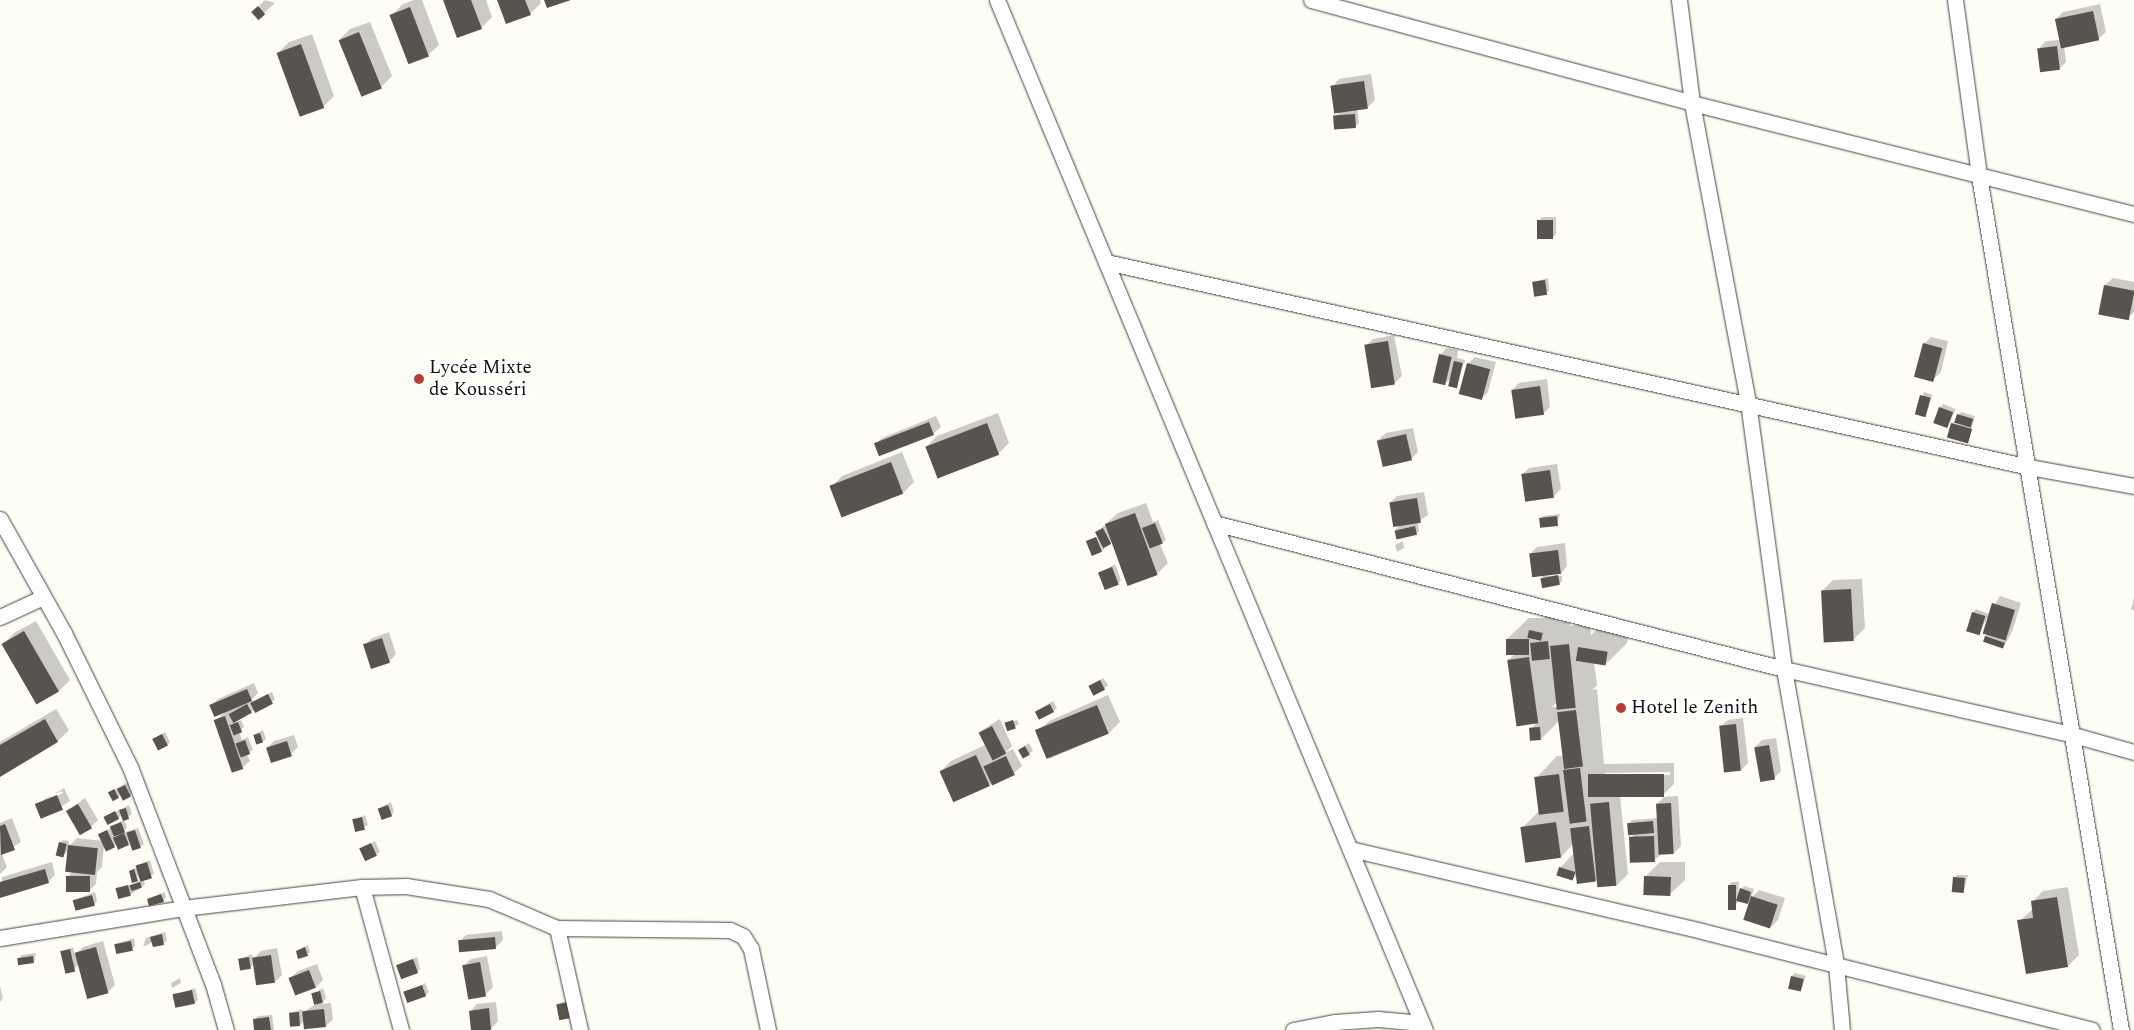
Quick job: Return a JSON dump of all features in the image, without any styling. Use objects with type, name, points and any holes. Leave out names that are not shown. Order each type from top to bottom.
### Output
[{"type":"street","points":[[997,0],[1424,1026]]},
{"type":"street","points":[[1311,0],[1692,103],[2134,214]]},
{"type":"street","points":[[1680,0],[1692,103],[1748,402],[1784,669],[1836,965],[1842,1030]]},
{"type":"street","points":[[1955,0],[1979,176],[2029,467],[2070,734],[2121,1030]]},
{"type":"street","points":[[1106,262],[1748,402],[2029,467],[2134,486]]},
{"type":"street","points":[[0,519],[43,597],[130,767],[214,984],[226,1030]]},
{"type":"street","points":[[1214,523],[1784,669],[2070,734],[2134,752]]},
{"type":"street","points":[[0,617],[43,597]]},
{"type":"street","points":[[1350,849],[1836,965],[2092,1030]]},
{"type":"street","points":[[0,938],[183,908],[362,887],[406,886],[489,900],[557,928],[730,930],[743,936],[752,949],[768,1030]]},
{"type":"street","points":[[362,887],[401,1030]]},
{"type":"street","points":[[557,928],[580,1030]]},
{"type":"street","points":[[1293,1030],[1335,1022],[1378,1019],[1424,1026]]},
{"type":"building","points":[[443,0],[471,0],[482,29],[457,38]]},
{"type":"building","points":[[497,0],[525,0],[531,15],[506,24]]},
{"type":"building","points":[[544,0],[571,0],[547,8]]},
{"type":"building","points":[[258,6],[265,14],[258,20],[251,12]]},
{"type":"building","points":[[410,7],[429,56],[408,64],[389,15]]},
{"type":"building","points":[[2093,11],[2099,40],[2061,48],[2055,19]]},
{"type":"building","points":[[359,32],[382,89],[361,97],[339,40]]},
{"type":"building","points":[[301,44],[324,108],[300,117],[277,53]]},
{"type":"building","points":[[2057,46],[2060,70],[2040,72],[2037,48]]},
{"type":"building","points":[[1364,81],[1368,109],[1334,113],[1330,86]]},
{"type":"building","points":[[1355,114],[1356,128],[1334,130],[1333,116]]},
{"type":"building","points":[[1537,220],[1553,220],[1553,239],[1537,239]]},
{"type":"building","points":[[1545,280],[1547,295],[1534,297],[1532,282]]},
{"type":"building","points":[[2104,285],[2134,291],[2129,320],[2098,314]]},
{"type":"building","points":[[1388,341],[1395,384],[1371,388],[1364,345]]},
{"type":"building","points":[[1923,343],[1942,348],[1933,382],[1914,377]]},
{"type":"building","points":[[1439,354],[1452,357],[1445,385],[1432,382]]},
{"type":"building","points":[[1454,361],[1463,363],[1457,388],[1448,386]]},
{"type":"building","points":[[1467,363],[1490,369],[1482,400],[1459,394]]},
{"type":"building","points":[[1540,386],[1544,415],[1515,419],[1511,390]]},
{"type":"building","points":[[1920,395],[1931,398],[1925,417],[1915,414]]},
{"type":"building","points":[[1939,407],[1953,412],[1947,428],[1933,423]]},
{"type":"building","points":[[1957,414],[1973,419],[1971,428],[1954,423]]},
{"type":"building","points":[[929,422],[934,435],[879,456],[874,443]]},
{"type":"building","points":[[987,423],[999,455],[938,478],[925,447]]},
{"type":"building","points":[[1951,423],[1972,429],[1968,443],[1947,437]]},
{"type":"building","points":[[1406,434],[1412,460],[1383,467],[1377,441]]},
{"type":"building","points":[[891,462],[903,494],[842,517],[829,486]]},
{"type":"building","points":[[1550,470],[1554,498],[1525,502],[1521,474]]},
{"type":"building","points":[[1417,498],[1421,523],[1393,527],[1389,502]]},
{"type":"building","points":[[1135,513],[1158,575],[1128,586],[1105,524]]},
{"type":"building","points":[[1557,516],[1558,526],[1540,528],[1539,518]]},
{"type":"building","points":[[1155,523],[1163,544],[1150,549],[1142,528]]},
{"type":"building","points":[[1415,526],[1417,535],[1397,539],[1395,531]]},
{"type":"building","points":[[1103,528],[1111,544],[1103,548],[1095,532]]},
{"type":"building","points":[[1096,537],[1102,552],[1092,556],[1086,541]]},
{"type":"building","points":[[1558,550],[1561,574],[1532,577],[1529,554]]},
{"type":"building","points":[[1112,567],[1119,585],[1105,590],[1098,572]]},
{"type":"building","points":[[1558,575],[1560,585],[1542,588],[1540,578]]},
{"type":"building","points":[[1851,589],[1854,641],[1824,642],[1821,591]]},
{"type":"building","points":[[1992,603],[2015,610],[2006,641],[1983,634]]},
{"type":"building","points":[[1972,612],[1985,616],[1980,635],[1966,631]]},
{"type":"building","points":[[1529,630],[1543,633],[1541,641],[1527,638]]},
{"type":"building","points":[[24,631],[59,692],[36,705],[1,644]]},
{"type":"building","points":[[1985,636],[2005,643],[2003,649],[1983,642]]},
{"type":"building","points":[[382,638],[390,663],[371,669],[363,644]]},
{"type":"building","points":[[1506,639],[1529,639],[1529,655],[1506,655]]},
{"type":"building","points":[[1548,641],[1550,659],[1532,661],[1530,643]]},
{"type":"building","points":[[1569,644],[1576,708],[1557,710],[1550,646]]},
{"type":"building","points":[[1578,647],[1608,652],[1605,666],[1576,661]]},
{"type":"building","points":[[1529,657],[1538,723],[1517,726],[1507,660]]},
{"type":"building","points":[[1100,680],[1105,690],[1093,696],[1088,686]]},
{"type":"building","points":[[247,689],[252,701],[214,717],[209,705]]},
{"type":"building","points":[[268,694],[273,704],[255,713],[250,703]]},
{"type":"building","points":[[247,704],[252,713],[233,723],[229,714]]},
{"type":"building","points":[[1050,704],[1054,712],[1039,720],[1035,712]]},
{"type":"building","points":[[1097,705],[1109,734],[1046,759],[1035,730]]},
{"type":"building","points":[[1576,710],[1583,767],[1564,769],[1557,712]]},
{"type":"building","points":[[225,716],[243,769],[232,773],[214,720]]},
{"type":"building","points":[[45,719],[58,742],[0,777],[0,745]]},
{"type":"building","points":[[1013,720],[1016,729],[1007,731],[1004,723]]},
{"type":"building","points":[[238,722],[242,732],[234,736],[230,725]]},
{"type":"building","points":[[1736,724],[1741,771],[1724,773],[1719,726]]},
{"type":"building","points":[[992,726],[1006,754],[993,760],[979,733]]},
{"type":"building","points":[[1540,727],[1541,740],[1530,741],[1529,728]]},
{"type":"building","points":[[260,733],[263,743],[256,745],[253,735]]},
{"type":"building","points":[[162,734],[168,746],[158,751],[152,739]]},
{"type":"building","points":[[245,740],[250,754],[241,758],[236,743]]},
{"type":"building","points":[[287,741],[292,756],[271,763],[266,748]]},
{"type":"building","points":[[1769,745],[1775,779],[1760,782],[1754,748]]},
{"type":"building","points":[[1025,746],[1030,755],[1023,759],[1018,750]]},
{"type":"building","points":[[976,755],[990,786],[953,802],[939,771]]},
{"type":"building","points":[[1006,756],[1015,775],[992,786],[983,767]]},
{"type":"building","points":[[1580,768],[1587,822],[1570,824],[1563,770]]},
{"type":"building","points":[[1559,774],[1564,812],[1539,815],[1534,777]]},
{"type":"building","points":[[1588,774],[1664,774],[1664,797],[1588,797]]},
{"type":"building","points":[[125,785],[131,797],[123,801],[117,789]]},
{"type":"building","points":[[114,789],[119,798],[113,801],[108,792]]},
{"type":"building","points":[[57,795],[63,810],[41,819],[35,804]]},
{"type":"building","points":[[1609,802],[1616,886],[1597,887],[1590,804]]},
{"type":"building","points":[[1671,803],[1674,854],[1659,855],[1656,804]]},
{"type":"building","points":[[78,804],[92,828],[80,835],[66,811]]},
{"type":"building","points":[[388,805],[392,816],[382,820],[378,809]]},
{"type":"building","points":[[126,808],[129,819],[123,821],[119,810]]},
{"type":"building","points":[[115,811],[119,819],[108,825],[103,817]]},
{"type":"building","points":[[362,817],[365,830],[355,832],[352,819]]},
{"type":"building","points":[[1653,821],[1654,833],[1628,835],[1627,823]]},
{"type":"building","points":[[121,822],[125,832],[114,837],[110,826]]},
{"type":"building","points":[[1556,822],[1561,858],[1525,863],[1520,827]]},
{"type":"building","points":[[5,824],[15,850],[1,855],[0,826]]},
{"type":"building","points":[[1589,826],[1596,882],[1577,884],[1570,828]]},
{"type":"building","points":[[107,830],[115,847],[106,851],[98,834]]},
{"type":"building","points":[[135,830],[141,848],[132,851],[126,833]]},
{"type":"building","points":[[124,833],[129,845],[118,850],[113,838]]},
{"type":"building","points":[[1654,836],[1655,862],[1630,863],[1629,837]]},
{"type":"building","points":[[59,842],[67,844],[63,858],[56,856]]},
{"type":"building","points":[[371,843],[377,856],[365,861],[359,848]]},
{"type":"building","points":[[68,845],[98,848],[95,875],[65,872]]},
{"type":"building","points":[[147,862],[152,878],[140,882],[136,866]]},
{"type":"building","points":[[1559,867],[1575,872],[1573,881],[1556,876]]},
{"type":"building","points":[[45,869],[49,883],[0,898],[0,882]]},
{"type":"building","points":[[134,869],[138,881],[132,883],[129,871]]},
{"type":"building","points":[[66,876],[90,876],[90,892],[66,892]]},
{"type":"building","points":[[1644,876],[1671,877],[1670,896],[1643,895]]},
{"type":"building","points":[[1953,877],[1965,878],[1964,893],[1952,892]]},
{"type":"building","points":[[140,882],[142,888],[131,891],[130,885]]},
{"type":"building","points":[[128,885],[131,896],[118,899],[115,888]]},
{"type":"building","points":[[1728,885],[1736,885],[1736,910],[1728,910]]},
{"type":"building","points":[[1740,888],[1751,892],[1748,904],[1736,901]]},
{"type":"building","points":[[161,894],[164,902],[149,906],[147,899]]},
{"type":"building","points":[[92,895],[95,906],[76,911],[73,900]]},
{"type":"building","points":[[1751,896],[1778,905],[1770,928],[1743,920]]},
{"type":"building","points":[[2057,897],[2068,967],[2026,974],[2017,920],[2033,918],[2031,901]]},
{"type":"building","points":[[162,934],[164,945],[153,947],[150,937]]},
{"type":"building","points":[[495,937],[496,949],[459,952],[458,940]]},
{"type":"building","points":[[131,941],[133,951],[116,954],[114,944]]},
{"type":"building","points":[[96,947],[108,993],[87,999],[75,953]]},
{"type":"building","points":[[305,947],[308,956],[298,959],[296,951]]},
{"type":"building","points":[[70,949],[75,971],[65,974],[60,951]]},
{"type":"building","points":[[271,955],[275,983],[256,985],[252,958]]},
{"type":"building","points":[[33,956],[34,963],[18,965],[17,958]]},
{"type":"building","points":[[249,957],[251,969],[240,971],[238,959]]},
{"type":"building","points":[[413,959],[418,973],[401,979],[396,965]]},
{"type":"building","points":[[480,962],[486,996],[468,1000],[462,965]]},
{"type":"building","points":[[309,970],[316,988],[295,996],[288,978]]},
{"type":"building","points":[[1791,976],[1804,979],[1801,992],[1788,989]]},
{"type":"building","points":[[422,985],[426,996],[407,1003],[403,992]]},
{"type":"building","points":[[192,990],[195,1004],[175,1008],[172,994]]},
{"type":"building","points":[[320,991],[323,1003],[314,1005],[311,993]]},
{"type":"building","points":[[569,1002],[572,1018],[559,1020],[556,1004]]},
{"type":"building","points":[[489,1008],[491,1030],[471,1030],[469,1011]]},
{"type":"building","points":[[324,1009],[326,1027],[304,1029],[302,1011]]},
{"type":"building","points":[[299,1012],[300,1026],[290,1027],[289,1013]]},
{"type":"building","points":[[269,1017],[271,1030],[254,1030],[253,1019]]},
{"type":"place","name":"Lycée Mixte de Kousséri","points":[[419,379]]},
{"type":"place","name":"Hotel le Zenith","points":[[1621,708]]}]
